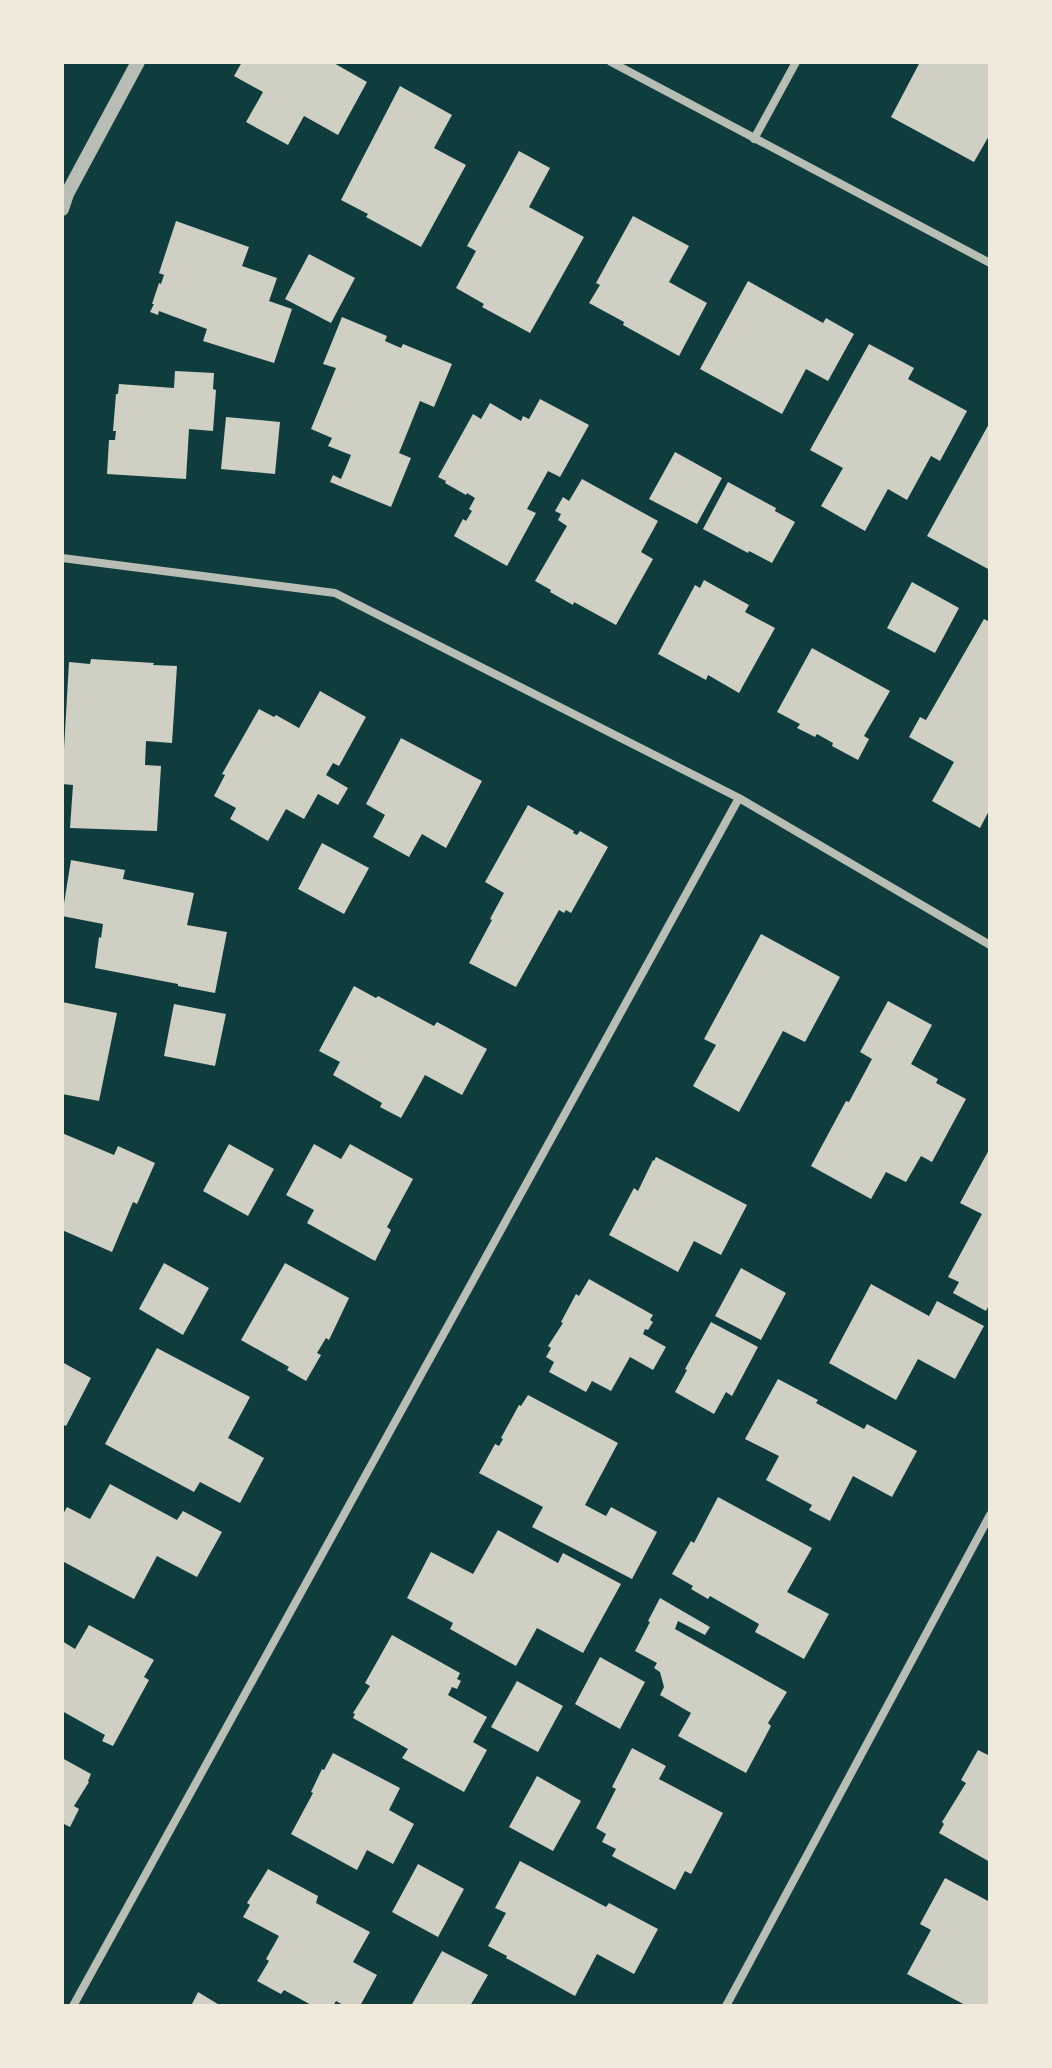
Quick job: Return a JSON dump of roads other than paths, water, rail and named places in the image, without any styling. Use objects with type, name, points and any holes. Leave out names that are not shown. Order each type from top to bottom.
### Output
[{"type":"street","points":[[62,209],[67,194],[138,62]]},
{"type":"street","points":[[611,62],[990,263]]},
{"type":"street","points":[[754,139],[796,62]]},
{"type":"street","points":[[62,558],[335,593],[739,798],[990,945]]},
{"type":"street","points":[[73,2006],[739,798]]},
{"type":"street","points":[[726,2006],[990,1515]]}]
